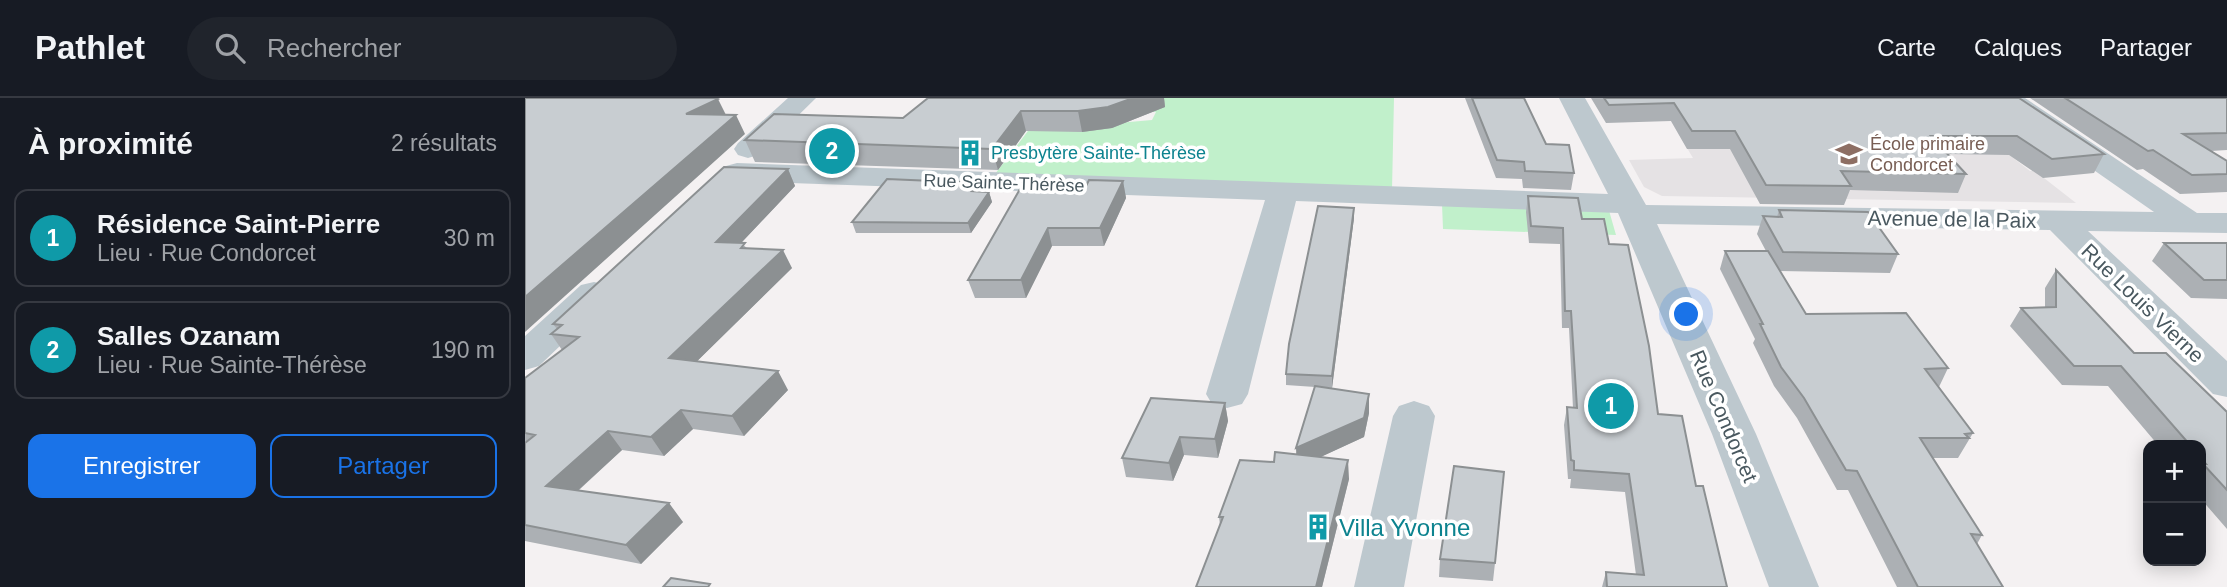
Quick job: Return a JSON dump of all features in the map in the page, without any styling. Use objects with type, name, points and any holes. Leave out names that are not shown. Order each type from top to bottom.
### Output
[{"type":"street","name":"Rue Sainte-Thérèse","points":[[803,98],[715,180],[1283,193],[1633,209]]},
{"type":"street","name":"Rue Condorcet","points":[[1572,98],[1633,209],[1729,423],[1794,587]]},
{"type":"street","points":[[2008,98],[2189,222]]},
{"type":"street","points":[[1227,394],[1283,193]]},
{"type":"street","name":"Avenue de la Paix","points":[[1633,209],[2227,223]]},
{"type":"street","name":"Rue Louis Vierne","points":[[2059,221],[2227,384]]},
{"type":"street","points":[[525,357],[617,272]]},
{"type":"street","points":[[1379,587],[1414,416]]},
{"type":"shaded area","name":"École primaire Condorcet","points":[[1657,98],[1936,98],[2076,203],[1662,196],[1644,187],[1629,160],[1693,158]]},
{"type":"green space","points":[[1098,98],[1394,98],[1392,190],[995,174],[1028,131],[1152,120],[1156,112],[1139,111]]},
{"type":"green space","points":[[1442,204],[1608,207],[1616,235],[1443,229]]},
{"type":"building","points":[[525,98],[716,98],[718,99],[686,114],[736,115],[525,297]]},
{"type":"building","points":[[928,98],[1133,98],[1108,107],[1078,111],[1021,111],[992,149],[745,140],[774,114],[903,118]]},
{"type":"building","points":[[1472,98],[1524,98],[1546,144],[1569,145],[1574,173],[1525,171],[1524,162],[1497,160]]},
{"type":"building","points":[[1604,98],[2019,98],[2104,154],[2052,159],[2017,136],[1931,136],[1966,174],[1841,171],[1851,186],[1766,185],[1735,131],[1692,131],[1674,103],[1609,105]]},
{"type":"building","points":[[2065,98],[2227,98],[2227,133],[2183,134],[2227,161],[2227,174],[2192,175],[2153,150],[2148,151]]},
{"type":"building","points":[[724,167],[788,169],[716,242],[745,243],[741,248],[783,250],[669,358],[778,371],[732,416],[681,410],[651,437],[608,431],[546,486],[669,503],[626,545],[525,525],[525,443],[535,435],[525,433],[525,378],[579,337],[551,334],[562,325],[553,324]]},
{"type":"building","points":[[887,179],[979,183],[972,191],[989,192],[968,223],[852,222]]},
{"type":"building","points":[[1089,180],[1123,181],[1100,228],[1048,228],[1021,280],[968,280],[1020,189],[1084,190]]},
{"type":"building","points":[[1528,196],[1578,198],[1582,219],[1604,219],[1609,244],[1628,245],[1649,346],[1658,414],[1682,416],[1696,486],[1703,486],[1727,587],[1607,587],[1606,572],[1644,575],[1629,474],[1574,470],[1567,407],[1577,408],[1571,311],[1565,311],[1563,228],[1531,226]]},
{"type":"building","points":[[1318,206],[1354,208],[1332,376],[1286,374],[1289,344]]},
{"type":"building","points":[[1779,210],[1868,212],[1898,254],[1783,252],[1763,216],[1782,217]]},
{"type":"building","points":[[2164,243],[2227,243],[2227,280],[2204,280]]},
{"type":"building","points":[[1725,251],[1768,251],[1806,314],[1906,313],[1948,368],[1925,369],[1973,433],[1965,434],[1969,438],[1920,438],[1982,535],[1971,534],[2003,587],[1918,587],[1857,471],[1846,470],[1804,398],[1781,367],[1760,324],[1763,324]]},
{"type":"building","points":[[2056,270],[2134,353],[2166,353],[2227,412],[2227,490],[2206,467],[2206,440],[2186,440],[2121,366],[2074,366],[2021,308],[2056,307]]},
{"type":"building","points":[[1315,386],[1369,394],[1364,418],[1296,448]]},
{"type":"building","points":[[1151,398],[1225,403],[1215,439],[1180,437],[1169,463],[1122,458]]},
{"type":"building","points":[[1275,452],[1348,460],[1316,587],[1196,587],[1223,517],[1219,517],[1240,460],[1274,462]]},
{"type":"building","points":[[1454,466],[1504,472],[1495,563],[1440,559]]},
{"type":"building","points":[[671,578],[710,584],[708,587],[663,587]]},
{"type":"place","name":"Salles Ozanam","points":[[832,151]]},
{"type":"place","name":"Presbytère Sainte-Thérèse","points":[[970,153]]},
{"type":"place","name":"École primaire Condorcet","points":[[1849,154]]},
{"type":"place","name":"Résidence Saint-Pierre","points":[[1611,406]]},
{"type":"place","name":"Villa Yvonne","points":[[1318,527]]}]
